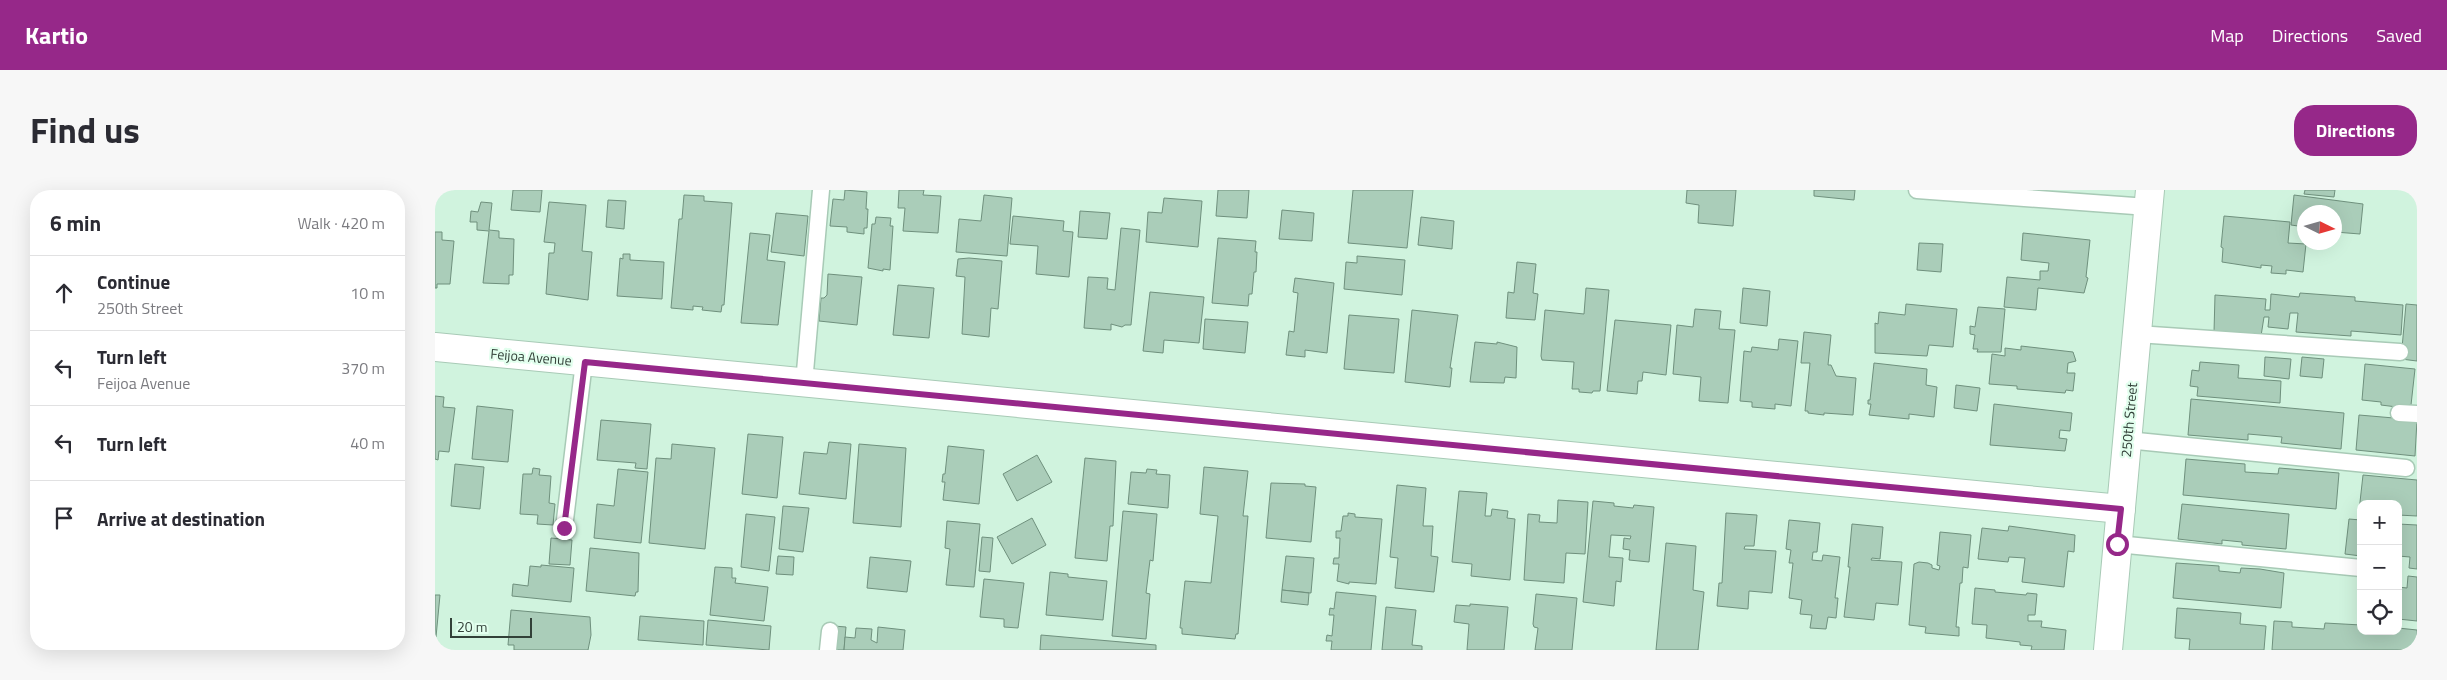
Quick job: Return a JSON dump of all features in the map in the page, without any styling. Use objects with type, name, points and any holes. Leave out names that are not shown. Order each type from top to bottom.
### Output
[{"type":"street","name":"250th Street","points":[[2108,650],[2149,199]]},
{"type":"street","name":"Feijoa Avenue","points":[[435,348],[2121,509]]},
{"type":"lane","points":[[804,383],[821,190]]},
{"type":"lane","points":[[1917,190],[2149,199]]},
{"type":"lane","points":[[2137,334],[2399,352]]},
{"type":"lane","points":[[564,528],[585,362]]},
{"type":"lane","points":[[2399,412],[2417,414]]},
{"type":"lane","points":[[2127,440],[2406,468]]},
{"type":"lane","points":[[2117,544],[2357,568]]},
{"type":"lane","points":[[829,650],[830,631]]},
{"type":"building","points":[[513,190],[542,190],[540,212],[511,210]]},
{"type":"building","points":[[845,190],[867,192],[867,228],[864,228],[864,234],[847,232],[847,227],[830,226],[833,199],[844,200]]},
{"type":"building","points":[[899,190],[924,190],[923,195],[941,196],[938,233],[903,231],[905,208],[898,208]]},
{"type":"building","points":[[1218,190],[1249,190],[1247,218],[1216,216]]},
{"type":"building","points":[[1353,190],[1413,190],[1407,248],[1348,243]]},
{"type":"building","points":[[1687,190],[1736,190],[1733,226],[1698,223],[1699,205],[1686,203]]},
{"type":"building","points":[[1814,190],[1855,190],[1854,200],[1814,196]]},
{"type":"building","points":[[2305,190],[2335,190],[2334,197],[2304,194]]},
{"type":"building","points":[[684,195],[704,196],[704,201],[732,203],[724,305],[722,305],[721,312],[702,310],[703,307],[693,306],[693,310],[671,308],[679,219],[682,219]]},
{"type":"building","points":[[984,195],[1012,198],[1007,256],[956,252],[959,219],[981,221]]},
{"type":"building","points":[[2294,195],[2363,204],[2360,234],[2342,233],[2342,205],[2297,205],[2297,226],[2291,225]]},
{"type":"building","points":[[1164,198],[1202,201],[1198,247],[1146,242],[1148,212],[1162,213]]},
{"type":"building","points":[[608,200],[626,201],[624,229],[606,227]]},
{"type":"building","points":[[481,202],[492,203],[489,230],[499,231],[499,238],[514,239],[513,275],[509,275],[509,284],[483,283],[489,231],[477,230],[477,222],[470,222],[471,211],[478,212]]},
{"type":"building","points":[[549,202],[586,205],[582,251],[592,252],[588,300],[546,294],[549,253],[554,253],[555,243],[544,242]]},
{"type":"building","points":[[1282,210],[1314,213],[1312,241],[1279,239]]},
{"type":"building","points":[[1080,211],[1110,213],[1107,239],[1078,237]]},
{"type":"building","points":[[776,213],[808,216],[804,256],[771,252]]},
{"type":"building","points":[[1013,216],[1064,221],[1063,231],[1073,232],[1069,277],[1036,274],[1038,246],[1010,244]]},
{"type":"building","points":[[2224,216],[2290,222],[2288,243],[2297,244],[2297,250],[2305,250],[2303,272],[2286,270],[2286,274],[2271,273],[2272,266],[2261,265],[2261,268],[2222,262],[2223,248],[2221,247]]},
{"type":"building","points":[[876,217],[891,218],[890,226],[893,226],[890,270],[883,269],[883,271],[868,268],[872,224],[875,224]]},
{"type":"building","points":[[1421,217],[1454,221],[1452,249],[1418,245]]},
{"type":"building","points":[[1121,228],[1140,230],[1131,325],[1122,327],[1111,324],[1111,330],[1084,328],[1088,277],[1108,278],[1107,289],[1115,290]]},
{"type":"building","points":[[435,232],[442,232],[442,240],[454,241],[450,284],[437,284],[437,288],[435,288]]},
{"type":"building","points":[[750,233],[770,235],[767,260],[785,262],[778,325],[741,323]]},
{"type":"building","points":[[2023,233],[2090,240],[2086,277],[2088,278],[2084,293],[2038,288],[2036,310],[2004,307],[2007,277],[2040,280],[2040,271],[2048,271],[2049,263],[2021,260]]},
{"type":"building","points":[[1218,238],[1256,241],[1256,272],[1254,272],[1252,294],[1249,294],[1248,306],[1212,303]]},
{"type":"building","points":[[1919,243],[1943,244],[1941,272],[1917,270]]},
{"type":"building","points":[[623,254],[630,254],[630,260],[664,262],[662,299],[617,296],[620,258],[623,259]]},
{"type":"building","points":[[1357,256],[1405,260],[1402,295],[1344,289],[1346,262],[1357,263]]},
{"type":"building","points":[[958,259],[1002,261],[998,309],[991,308],[989,337],[962,334],[965,277],[956,276]]},
{"type":"building","points":[[1517,262],[1536,264],[1533,293],[1538,294],[1535,320],[1506,318],[1508,292],[1514,293]]},
{"type":"building","points":[[828,274],[862,277],[857,325],[819,321],[821,298],[827,295]]},
{"type":"building","points":[[1295,278],[1334,283],[1327,353],[1305,350],[1305,357],[1286,355],[1289,331],[1294,332],[1298,293],[1293,292]]},
{"type":"building","points":[[898,285],[934,288],[929,338],[893,335]]},
{"type":"building","points":[[1586,288],[1609,290],[1600,391],[1593,391],[1592,393],[1579,392],[1579,389],[1572,389],[1574,362],[1542,360],[1541,356],[1545,310],[1584,314]]},
{"type":"building","points":[[1743,288],[1770,291],[1767,326],[1740,323]]},
{"type":"building","points":[[1150,292],[1204,297],[1199,343],[1164,340],[1163,353],[1143,351]]},
{"type":"building","points":[[2300,293],[2355,297],[2355,301],[2403,305],[2401,335],[2351,331],[2351,336],[2296,332],[2298,313],[2290,313],[2288,329],[2268,327],[2269,317],[2264,317],[2261,336],[2214,332],[2215,295],[2266,299],[2265,310],[2270,310],[2271,294],[2299,297]]},
{"type":"building","points":[[1906,304],[1957,309],[1953,347],[1929,345],[1927,356],[1875,353],[1875,323],[1878,324],[1879,312],[1905,315]]},
{"type":"building","points":[[2406,304],[2417,305],[2417,361],[2401,359]]},
{"type":"building","points":[[1978,307],[2005,309],[2001,352],[1977,352],[1978,349],[1973,349],[1975,335],[1970,334],[1970,326],[1975,327]]},
{"type":"building","points":[[1695,309],[1721,311],[1719,329],[1735,330],[1728,403],[1699,401],[1701,377],[1673,374],[1677,325],[1693,327]]},
{"type":"building","points":[[1412,310],[1458,315],[1450,368],[1452,368],[1450,387],[1405,382]]},
{"type":"building","points":[[1349,315],[1399,319],[1394,373],[1344,369]]},
{"type":"building","points":[[1205,319],[1248,322],[1245,353],[1203,349]]},
{"type":"building","points":[[1615,320],[1671,325],[1666,375],[1643,372],[1642,381],[1638,381],[1637,394],[1607,391]]},
{"type":"building","points":[[1804,332],[1831,335],[1828,365],[1831,365],[1836,376],[1856,378],[1853,415],[1824,413],[1824,415],[1805,411],[1810,363],[1801,363]]},
{"type":"building","points":[[1779,339],[1798,341],[1791,406],[1775,404],[1775,409],[1752,407],[1752,402],[1740,401],[1744,351],[1751,352],[1752,347],[1778,350]]},
{"type":"building","points":[[1475,342],[1497,344],[1497,342],[1517,347],[1516,378],[1505,377],[1504,383],[1470,382]]},
{"type":"building","points":[[2021,346],[2073,352],[2076,361],[2068,363],[2067,373],[2075,373],[2073,391],[2066,390],[2065,393],[2017,389],[2017,386],[1989,384],[1992,354],[2005,356],[2005,348],[2021,350]]},
{"type":"building","points":[[2265,357],[2291,359],[2289,379],[2264,376]]},
{"type":"building","points":[[2302,357],[2324,359],[2322,378],[2300,376]]},
{"type":"building","points":[[2200,362],[2239,365],[2238,378],[2281,381],[2280,403],[2197,396],[2198,387],[2190,386],[2192,370],[2199,371]]},
{"type":"building","points":[[1874,363],[1927,369],[1926,385],[1937,387],[1934,417],[1909,414],[1909,419],[1869,415],[1871,404],[1868,404],[1868,400],[1870,400]]},
{"type":"building","points":[[2365,364],[2415,369],[2411,405],[2405,405],[2405,408],[2381,405],[2381,402],[2362,400]]},
{"type":"building","points":[[1956,385],[1980,388],[1977,411],[1954,408]]},
{"type":"building","points":[[435,396],[444,397],[443,407],[455,408],[449,452],[439,451],[438,460],[435,459]]},
{"type":"building","points":[[2191,399],[2344,413],[2341,449],[2281,443],[2282,437],[2248,434],[2248,440],[2188,435]]},
{"type":"building","points":[[1994,404],[2072,413],[2070,431],[2060,430],[2059,438],[2067,439],[2065,451],[1990,445]]},
{"type":"building","points":[[477,406],[513,410],[508,462],[472,459]]},
{"type":"building","points":[[2359,415],[2417,420],[2415,456],[2356,450]]},
{"type":"building","points":[[601,420],[651,424],[647,469],[635,468],[636,463],[597,460]]},
{"type":"building","points":[[748,434],[783,437],[777,498],[742,494]]},
{"type":"building","points":[[829,442],[851,444],[846,499],[799,494],[804,452],[827,454]]},
{"type":"building","points":[[672,444],[715,448],[705,549],[649,543],[656,458],[671,459]]},
{"type":"building","points":[[859,444],[906,448],[901,527],[853,523]]},
{"type":"building","points":[[948,446],[984,450],[979,504],[943,500],[945,482],[942,482],[943,474],[945,474]]},
{"type":"building","points":[[1037,455],[1052,482],[1017,501],[1003,474]]},
{"type":"building","points":[[1085,458],[1116,461],[1113,526],[1110,526],[1107,561],[1075,558]]},
{"type":"building","points":[[2186,459],[2245,464],[2245,472],[2278,474],[2279,468],[2339,473],[2336,509],[2183,495]]},
{"type":"building","points":[[455,464],[484,467],[480,509],[451,506]]},
{"type":"building","points":[[1204,467],[1248,471],[1243,516],[1248,516],[1238,634],[1236,634],[1235,639],[1182,634],[1182,628],[1180,628],[1185,581],[1211,583],[1218,516],[1200,514]]},
{"type":"building","points":[[533,468],[540,469],[539,475],[551,476],[549,503],[555,504],[553,525],[537,524],[538,515],[520,514],[523,474],[532,474]]},
{"type":"building","points":[[618,469],[648,472],[641,543],[594,538],[597,504],[614,506]]},
{"type":"building","points":[[1147,469],[1157,470],[1156,474],[1170,475],[1168,508],[1128,504],[1131,472],[1146,473]]},
{"type":"building","points":[[2363,475],[2417,480],[2417,516],[2402,515],[2402,500],[2360,500]]},
{"type":"building","points":[[1271,483],[1305,484],[1305,486],[1316,487],[1311,542],[1266,538]]},
{"type":"building","points":[[1397,485],[1426,488],[1423,526],[1433,526],[1431,556],[1438,557],[1434,592],[1395,588],[1398,558],[1390,557]]},
{"type":"building","points":[[1459,491],[1487,493],[1485,516],[1491,516],[1492,509],[1508,511],[1507,518],[1515,519],[1510,580],[1471,576],[1472,564],[1452,562]]},
{"type":"building","points":[[1558,500],[1588,502],[1585,554],[1566,553],[1564,583],[1524,580],[1528,514],[1540,515],[1539,522],[1557,523]]},
{"type":"building","points":[[1593,501],[1614,503],[1614,506],[1633,508],[1634,505],[1654,507],[1649,562],[1629,560],[1630,550],[1623,549],[1624,538],[1630,539],[1631,536],[1611,535],[1609,557],[1623,558],[1621,582],[1616,581],[1614,606],[1583,602]]},
{"type":"building","points":[[2182,504],[2289,514],[2286,549],[2242,545],[2242,542],[2222,540],[2222,544],[2178,539]]},
{"type":"building","points":[[783,506],[809,508],[803,552],[779,549]]},
{"type":"building","points":[[1123,511],[1157,514],[1153,561],[1150,560],[1146,593],[1150,594],[1146,639],[1112,636]]},
{"type":"building","points":[[1348,513],[1355,514],[1355,517],[1382,519],[1376,584],[1349,582],[1349,584],[1337,581],[1339,564],[1333,564],[1334,558],[1339,558],[1340,538],[1336,538],[1336,531],[1341,531],[1343,516],[1348,516]]},
{"type":"building","points":[[1726,513],[1757,515],[1754,546],[1745,546],[1744,549],[1776,551],[1772,593],[1749,591],[1748,609],[1717,606],[1719,583],[1722,583]]},
{"type":"building","points":[[746,514],[775,517],[769,571],[741,567]]},
{"type":"building","points":[[1032,518],[1046,545],[1012,564],[997,537]]},
{"type":"building","points":[[2349,519],[2357,520],[2357,556],[2345,554]]},
{"type":"building","points":[[1789,520],[1820,523],[1817,552],[1813,552],[1812,560],[1822,561],[1823,555],[1840,557],[1835,598],[1838,598],[1836,618],[1828,617],[1826,629],[1810,628],[1812,615],[1800,614],[1802,600],[1789,598],[1793,563],[1789,563],[1791,550],[1786,549]]},
{"type":"building","points":[[947,521],[980,524],[974,587],[946,585],[950,549],[945,548]]},
{"type":"building","points":[[1852,524],[1883,527],[1880,559],[1872,558],[1871,560],[1902,562],[1898,605],[1876,603],[1874,620],[1844,617],[1850,567],[1848,567]]},
{"type":"building","points":[[2402,524],[2417,525],[2417,569],[2409,568],[2410,557],[2402,556]]},
{"type":"building","points":[[2009,526],[2075,535],[2074,552],[2068,551],[2064,587],[2022,582],[2025,558],[2009,557],[2008,562],[1978,559],[1982,528],[2008,531]]},
{"type":"building","points":[[1940,532],[1971,535],[1968,568],[1963,567],[1962,583],[1960,583],[1956,627],[1959,627],[1959,636],[1925,633],[1926,627],[1909,625],[1914,564],[1919,562],[1928,563],[1932,565],[1932,568],[1939,570],[1940,566],[1937,565]]},
{"type":"building","points":[[982,537],[993,538],[990,572],[979,571]]},
{"type":"building","points":[[551,538],[572,540],[570,565],[549,564]]},
{"type":"building","points":[[1666,543],[1696,546],[1693,590],[1704,592],[1698,650],[1656,650]]},
{"type":"building","points":[[590,548],[639,553],[638,592],[636,592],[635,596],[586,591]]},
{"type":"building","points":[[778,556],[794,557],[793,575],[776,574]]},
{"type":"building","points":[[1286,556],[1314,558],[1311,593],[1282,590]]},
{"type":"building","points":[[870,557],[911,561],[907,592],[867,588]]},
{"type":"building","points":[[2176,563],[2219,566],[2219,571],[2240,573],[2241,568],[2284,573],[2281,608],[2173,598]]},
{"type":"building","points":[[541,565],[574,568],[571,602],[512,596],[513,584],[528,586],[530,566],[541,567]]},
{"type":"building","points":[[715,567],[732,568],[732,578],[736,578],[735,583],[768,587],[764,621],[710,615]]},
{"type":"building","points":[[1050,572],[1068,574],[1068,577],[1107,581],[1103,620],[1046,615]]},
{"type":"building","points":[[2408,576],[2417,577],[2417,621],[2402,619],[2402,587],[2407,588]]},
{"type":"building","points":[[984,579],[1024,583],[1018,628],[1004,627],[1004,619],[980,617]]},
{"type":"building","points":[[1975,588],[2026,595],[2027,593],[2037,594],[2035,615],[2028,615],[2028,621],[2042,621],[2041,627],[2066,630],[2064,650],[2031,650],[2032,646],[2020,645],[2020,642],[1986,638],[1987,625],[1972,624]]},
{"type":"building","points":[[1282,590],[1309,593],[1308,605],[1281,602]]},
{"type":"building","points":[[1336,592],[1376,596],[1371,650],[1331,650],[1332,641],[1326,641],[1327,635],[1332,636],[1334,615],[1329,615],[1330,608],[1334,609]]},
{"type":"building","points":[[1536,594],[1577,598],[1572,650],[1535,650],[1538,628],[1534,627],[1533,624]]},
{"type":"building","points":[[435,595],[440,595],[436,637],[435,637]]},
{"type":"building","points":[[1470,604],[1508,607],[1504,650],[1467,650],[1469,624],[1454,622],[1456,605],[1470,606]]},
{"type":"building","points":[[1386,607],[1416,610],[1412,645],[1422,646],[1422,650],[1382,650]]},
{"type":"building","points":[[2177,608],[2241,613],[2240,624],[2266,626],[2264,650],[2189,650],[2190,639],[2175,638]]},
{"type":"building","points":[[511,610],[590,617],[591,635],[588,650],[514,650],[514,645],[508,645]]},
{"type":"building","points":[[640,616],[704,621],[703,645],[638,640]]},
{"type":"building","points":[[708,620],[771,626],[769,650],[706,645]]},
{"type":"building","points":[[2274,621],[2292,622],[2292,627],[2324,629],[2325,623],[2357,625],[2357,635],[2402,635],[2402,628],[2417,630],[2417,650],[2272,650]]},
{"type":"building","points":[[834,626],[846,627],[844,650],[831,650]]},
{"type":"building","points":[[878,627],[905,630],[903,650],[844,650],[845,637],[855,638],[856,628],[872,629],[871,640],[877,643]]},
{"type":"building","points":[[1041,635],[1156,645],[1156,650],[1040,650]]},
{"type":"route","points":[[564,528],[585,362],[2121,509],[2117,544]]}]
